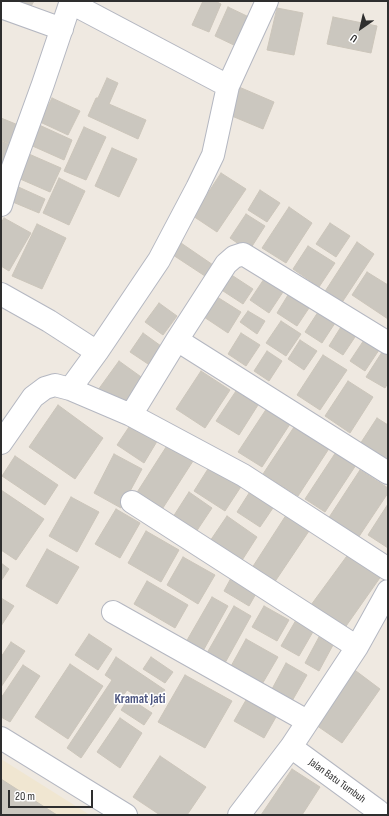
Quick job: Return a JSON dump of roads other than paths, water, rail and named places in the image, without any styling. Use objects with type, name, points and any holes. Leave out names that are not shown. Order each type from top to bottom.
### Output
[{"type":"street","points":[[70,389],[160,260],[197,188],[212,155],[228,86],[267,1]]},
{"type":"street","points":[[1,203],[71,2],[228,86]]},
{"type":"street","points":[[1,6],[62,29]]},
{"type":"street","points":[[131,415],[226,264],[234,257],[243,254],[388,343]]},
{"type":"street","points":[[1,294],[49,321],[96,352]]},
{"type":"street","points":[[177,340],[388,473]]},
{"type":"street","points":[[1,443],[33,397],[45,388],[55,386],[70,389],[131,415],[243,475],[388,569]]},
{"type":"street","points":[[132,502],[357,647]]},
{"type":"street","points":[[239,815],[290,747],[357,647],[388,591]]},
{"type":"street","points":[[113,612],[307,721]]},
{"type":"street","points":[[1,738],[126,815]]},
{"type":"street","name":"Jalan Batu Tumbuh","points":[[290,747],[383,815]]},
{"type":"district","name":"Kramat Jati","points":[[140,700]]}]
